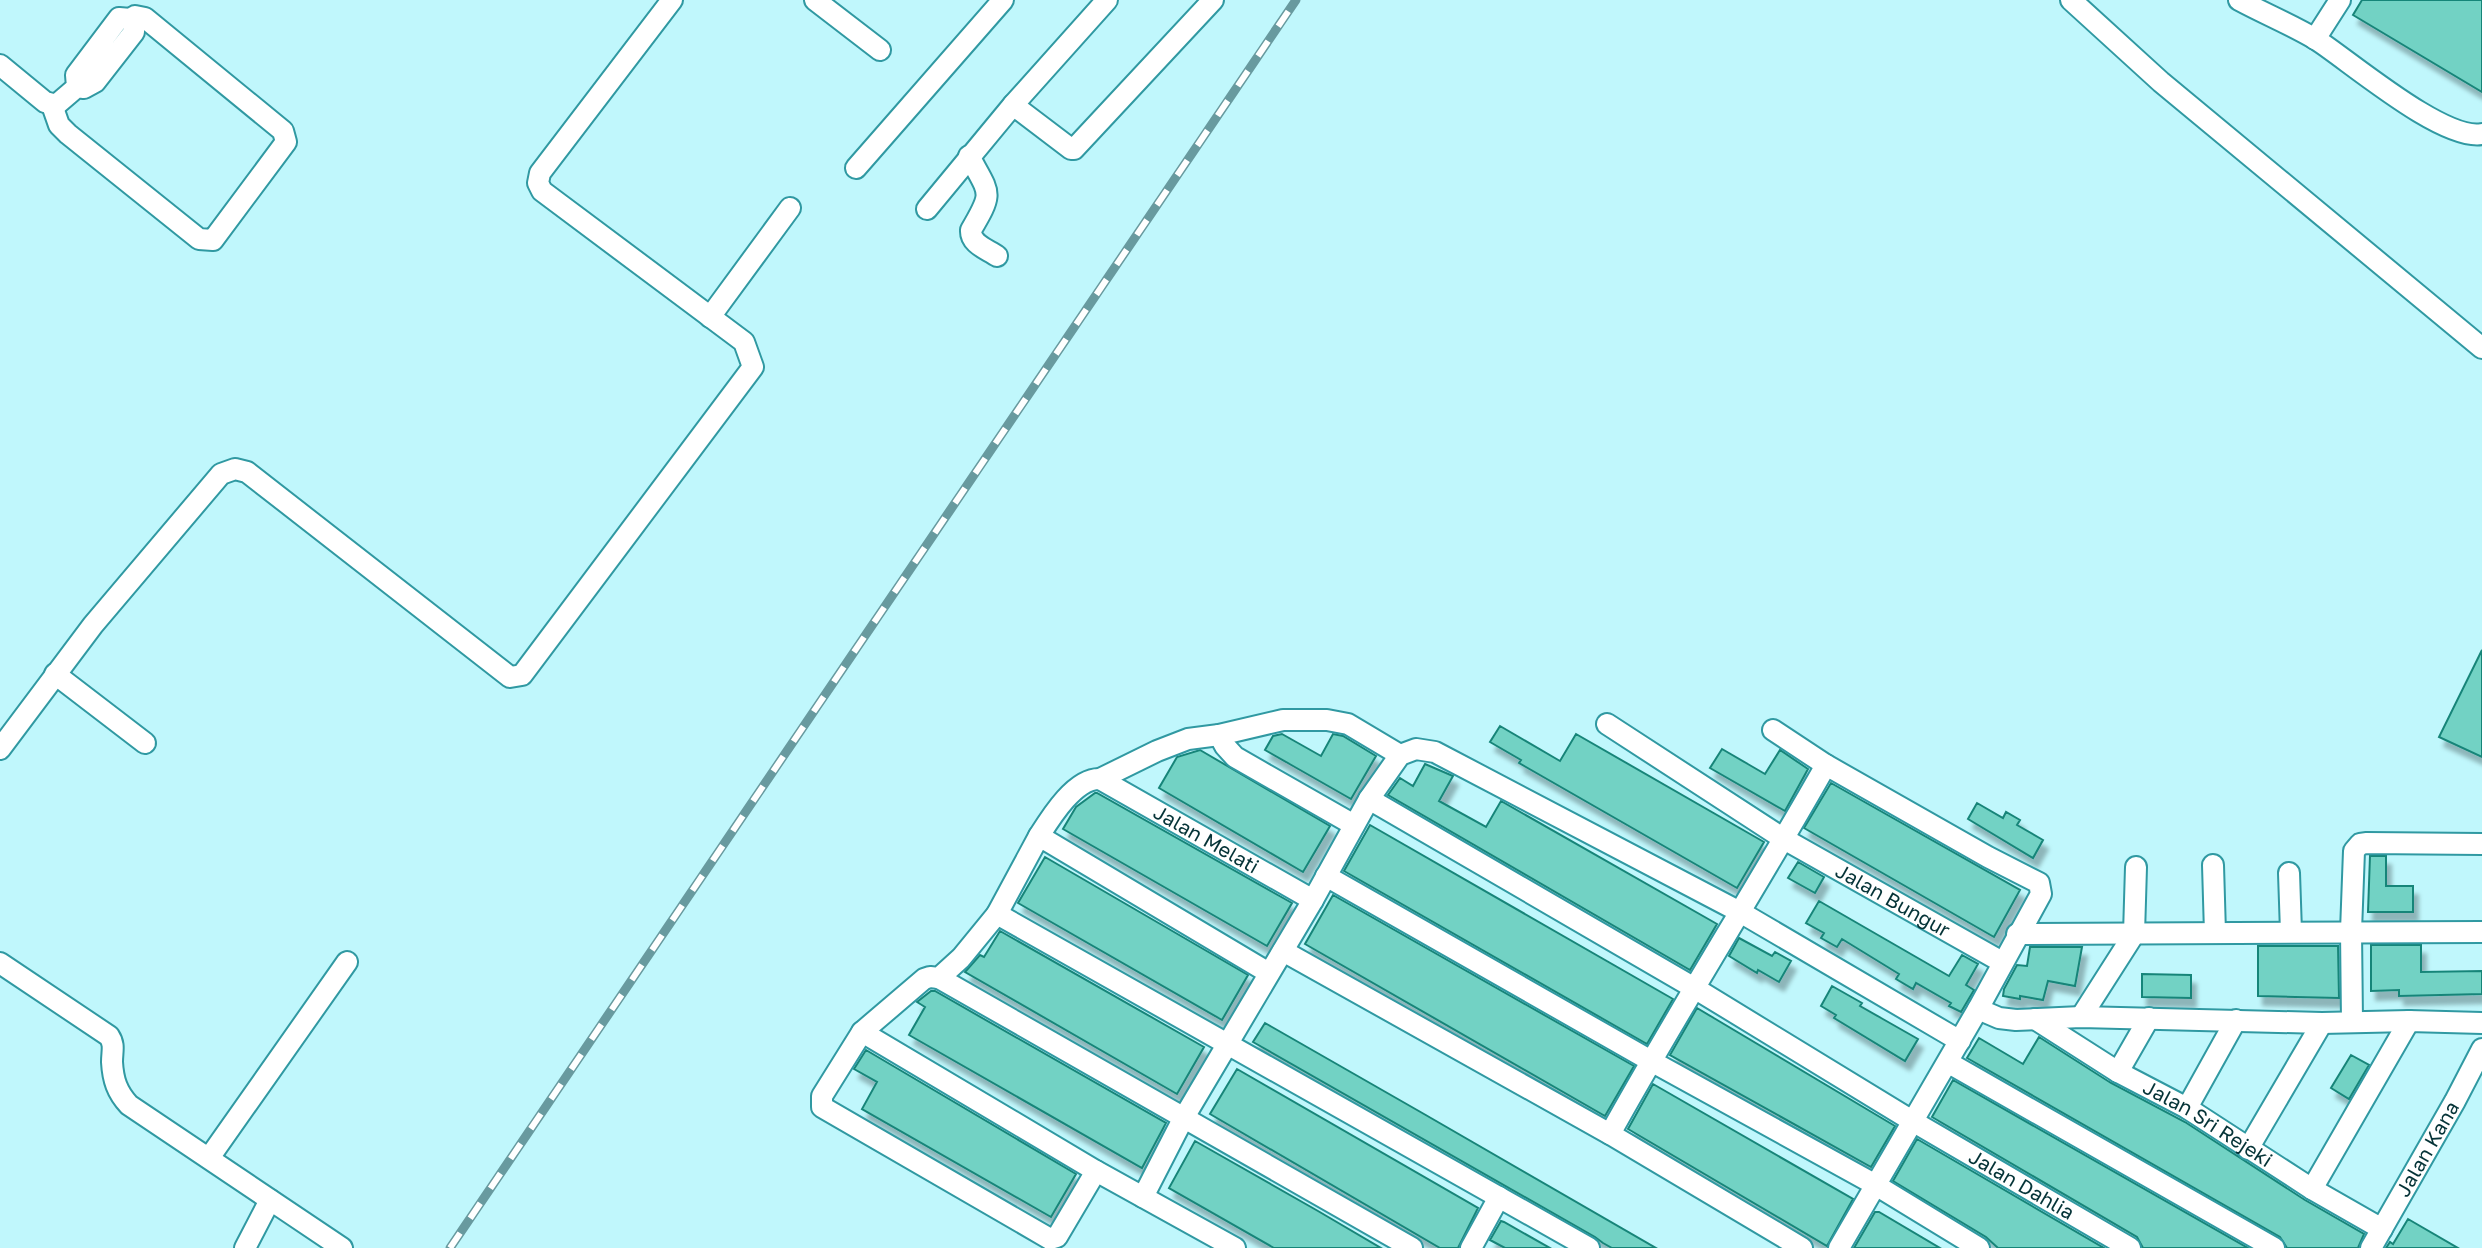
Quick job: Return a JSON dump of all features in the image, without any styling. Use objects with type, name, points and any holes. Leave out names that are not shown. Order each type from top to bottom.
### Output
[{"type":"street","points":[[0,749],[93,625],[221,474],[235,469],[247,472],[510,677],[522,675],[753,367],[744,342],[542,191],[538,183],[540,173],[672,0]]},
{"type":"street","points":[[815,0],[880,50]]},
{"type":"street","points":[[856,168],[907,106],[1003,0]]},
{"type":"street","points":[[927,209],[969,156],[1107,0]]},
{"type":"street","points":[[1013,105],[1074,149],[1213,0]]},
{"type":"street","points":[[2071,0],[2161,82],[2482,348]]},
{"type":"street","points":[[2239,0],[2315,39],[2428,117],[2462,133],[2482,134]]},
{"type":"street","points":[[2315,39],[2340,0]]},
{"type":"street","points":[[0,65],[52,105],[59,125],[68,134],[199,239],[213,240],[286,142],[283,131],[145,18],[135,16],[131,19],[134,32],[95,82],[84,88],[77,87],[61,103],[52,105]]},
{"type":"street","points":[[969,156],[985,185],[987,201],[971,235],[973,240],[997,256]]},
{"type":"street","points":[[710,317],[790,208]]},
{"type":"street","points":[[55,674],[145,743]]},
{"type":"street","points":[[939,978],[961,958],[997,914],[1059,805],[1093,778],[1100,779],[1188,739],[1283,720],[1327,720],[1348,724],[1400,755]]},
{"type":"street","name":"Jalan Bungur","points":[[1607,724],[1784,839],[2002,962]]},
{"type":"street","points":[[1773,730],[1826,765],[2039,883],[2041,894],[1949,1063],[1874,1184],[1839,1248]]},
{"type":"street","points":[[1219,735],[1235,757],[1354,825]]},
{"type":"street","points":[[1143,1197],[1183,1119],[1369,799],[1400,755],[1416,749],[1435,752],[1740,912],[1960,1041]]},
{"type":"street","points":[[1610,1134],[1826,765]]},
{"type":"street","name":"Jalan Melati","points":[[1100,779],[1313,900]]},
{"type":"street","name":"Jalan Dahlia","points":[[1369,799],[1696,989],[1914,1122],[2130,1248]]},
{"type":"street","points":[[1039,836],[1269,973]]},
{"type":"street","points":[[2352,1021],[2354,851],[2360,844],[2482,844]]},
{"type":"street","points":[[2213,865],[2215,933]]},
{"type":"street","points":[[2081,1017],[2134,934],[2136,867]]},
{"type":"street","points":[[2289,873],[2291,932]]},
{"type":"street","points":[[1326,876],[1874,1184],[1979,1248]]},
{"type":"street","points":[[997,914],[1589,1248]]},
{"type":"street","points":[[2017,934],[2482,932]]},
{"type":"street","points":[[1283,951],[1610,1134],[1802,1248]]},
{"type":"street","points":[[209,1158],[347,962]]},
{"type":"street","points":[[0,963],[109,1036],[113,1045],[114,1083],[129,1105],[342,1248]]},
{"type":"street","points":[[1096,1171],[1057,1237],[1050,1239],[822,1107],[822,1096],[862,1032],[924,979],[939,978],[1412,1248]]},
{"type":"street","points":[[1978,1009],[1999,1018],[2482,1023]]},
{"type":"street","points":[[2118,1072],[2149,1018]]},
{"type":"street","name":"Jalan Sri Rejeki","points":[[2035,1019],[2118,1072],[2187,1108],[2312,1189],[2382,1229]]},
{"type":"street","points":[[2187,1108],[2236,1020]]},
{"type":"street","points":[[2312,1189],[2409,1021]]},
{"type":"street","points":[[2248,1149],[2322,1023]]},
{"type":"street","points":[[862,1032],[1096,1171],[1235,1248]]},
{"type":"street","name":"Jalan Kana","points":[[2371,1248],[2482,1049]]},
{"type":"street","points":[[1949,1063],[2274,1248]]},
{"type":"street","points":[[1471,1248],[1499,1197]]},
{"type":"street","points":[[245,1248],[270,1200]]},
{"type":"street","points":[[1192,1248],[1203,1230]]},
{"type":"building","points":[[2362,0],[2482,0],[2482,92],[2353,15]]},
{"type":"building","points":[[2482,650],[2482,757],[2439,737]]},
{"type":"building","points":[[1500,726],[1560,761],[1576,734],[1764,842],[1737,888],[1519,763],[1521,760],[1490,742]]},
{"type":"building","points":[[1282,734],[1321,756],[1333,734],[1343,736],[1376,756],[1351,799],[1265,750],[1273,736]]},
{"type":"building","points":[[1722,749],[1765,774],[1780,750],[1808,769],[1785,811],[1710,768]]},
{"type":"building","points":[[1200,750],[1330,826],[1303,872],[1159,788],[1177,757]]},
{"type":"building","points":[[1425,764],[1453,776],[1439,801],[1486,827],[1501,801],[1717,924],[1690,970],[1388,795],[1400,778],[1413,786]]},
{"type":"building","points":[[1831,783],[2020,890],[1994,937],[1804,828]]},
{"type":"building","points":[[1095,793],[1292,903],[1267,946],[1063,829],[1076,807]]},
{"type":"building","points":[[1977,803],[2003,818],[2006,812],[2020,820],[2017,825],[2043,840],[2033,858],[1968,819]]},
{"type":"building","points":[[1370,825],[1673,999],[1647,1044],[1344,871]]},
{"type":"building","points":[[2370,856],[2386,856],[2386,886],[2413,886],[2413,912],[2368,912]]},
{"type":"building","points":[[1045,857],[1248,975],[1222,1020],[1018,903]]},
{"type":"building","points":[[1798,862],[1824,877],[1815,893],[1788,878]]},
{"type":"building","points":[[1333,895],[1634,1066],[1605,1116],[1305,944]]},
{"type":"building","points":[[1819,901],[1949,976],[1962,955],[1978,964],[1966,985],[1974,990],[1961,1012],[1916,983],[1913,989],[1896,979],[1899,974],[1842,939],[1837,947],[1821,938],[1824,933],[1806,923]]},
{"type":"building","points":[[1000,931],[1204,1047],[1177,1094],[965,972],[980,955],[984,957]]},
{"type":"building","points":[[1739,938],[1772,956],[1775,952],[1791,961],[1779,982],[1729,956]]},
{"type":"building","points":[[2371,945],[2421,945],[2421,972],[2482,971],[2482,994],[2399,996],[2399,990],[2371,991]]},
{"type":"building","points":[[2258,946],[2338,946],[2339,998],[2258,996]]},
{"type":"building","points":[[2030,947],[2082,947],[2075,986],[2048,981],[2043,1000],[2003,996],[2017,965],[2027,966]]},
{"type":"building","points":[[2142,974],[2191,975],[2191,998],[2142,997]]},
{"type":"building","points":[[1832,986],[1918,1039],[1905,1061],[1834,1018],[1836,1015],[1821,1006]]},
{"type":"building","points":[[931,991],[1166,1123],[1142,1168],[909,1035],[925,1007],[917,1002]]},
{"type":"building","points":[[1697,1008],[1895,1126],[1871,1167],[1670,1055]]},
{"type":"building","points":[[1265,1023],[1656,1248],[1612,1248],[1253,1042]]},
{"type":"building","points":[[2039,1037],[2111,1083],[2185,1122],[2305,1200],[2364,1234],[2358,1248],[2287,1248],[2280,1237],[1967,1058],[1979,1038],[2023,1064]]},
{"type":"building","points":[[866,1050],[1076,1174],[1051,1217],[862,1109],[877,1082],[854,1069]]},
{"type":"building","points":[[2351,1055],[2369,1065],[2349,1099],[2331,1088]]},
{"type":"building","points":[[1237,1069],[1478,1208],[1458,1248],[1440,1248],[1210,1114]]},
{"type":"building","points":[[1953,1080],[2248,1248],[2143,1248],[2137,1237],[1932,1117]]},
{"type":"building","points":[[1653,1084],[1853,1199],[1827,1246],[1628,1129]]},
{"type":"building","points":[[1917,1139],[2104,1248],[1998,1248],[1986,1237],[1893,1181]]},
{"type":"building","points":[[1195,1141],[1381,1248],[1274,1248],[1169,1188]]},
{"type":"building","points":[[1875,1212],[1879,1212],[1940,1248],[1854,1248]]},
{"type":"building","points":[[2408,1219],[2458,1248],[2386,1248],[2390,1242],[2393,1244]]},
{"type":"building","points":[[1501,1221],[1550,1248],[1505,1248],[1490,1240]]},
{"type":"railway","points":[[450,1248],[1296,0]]}]
